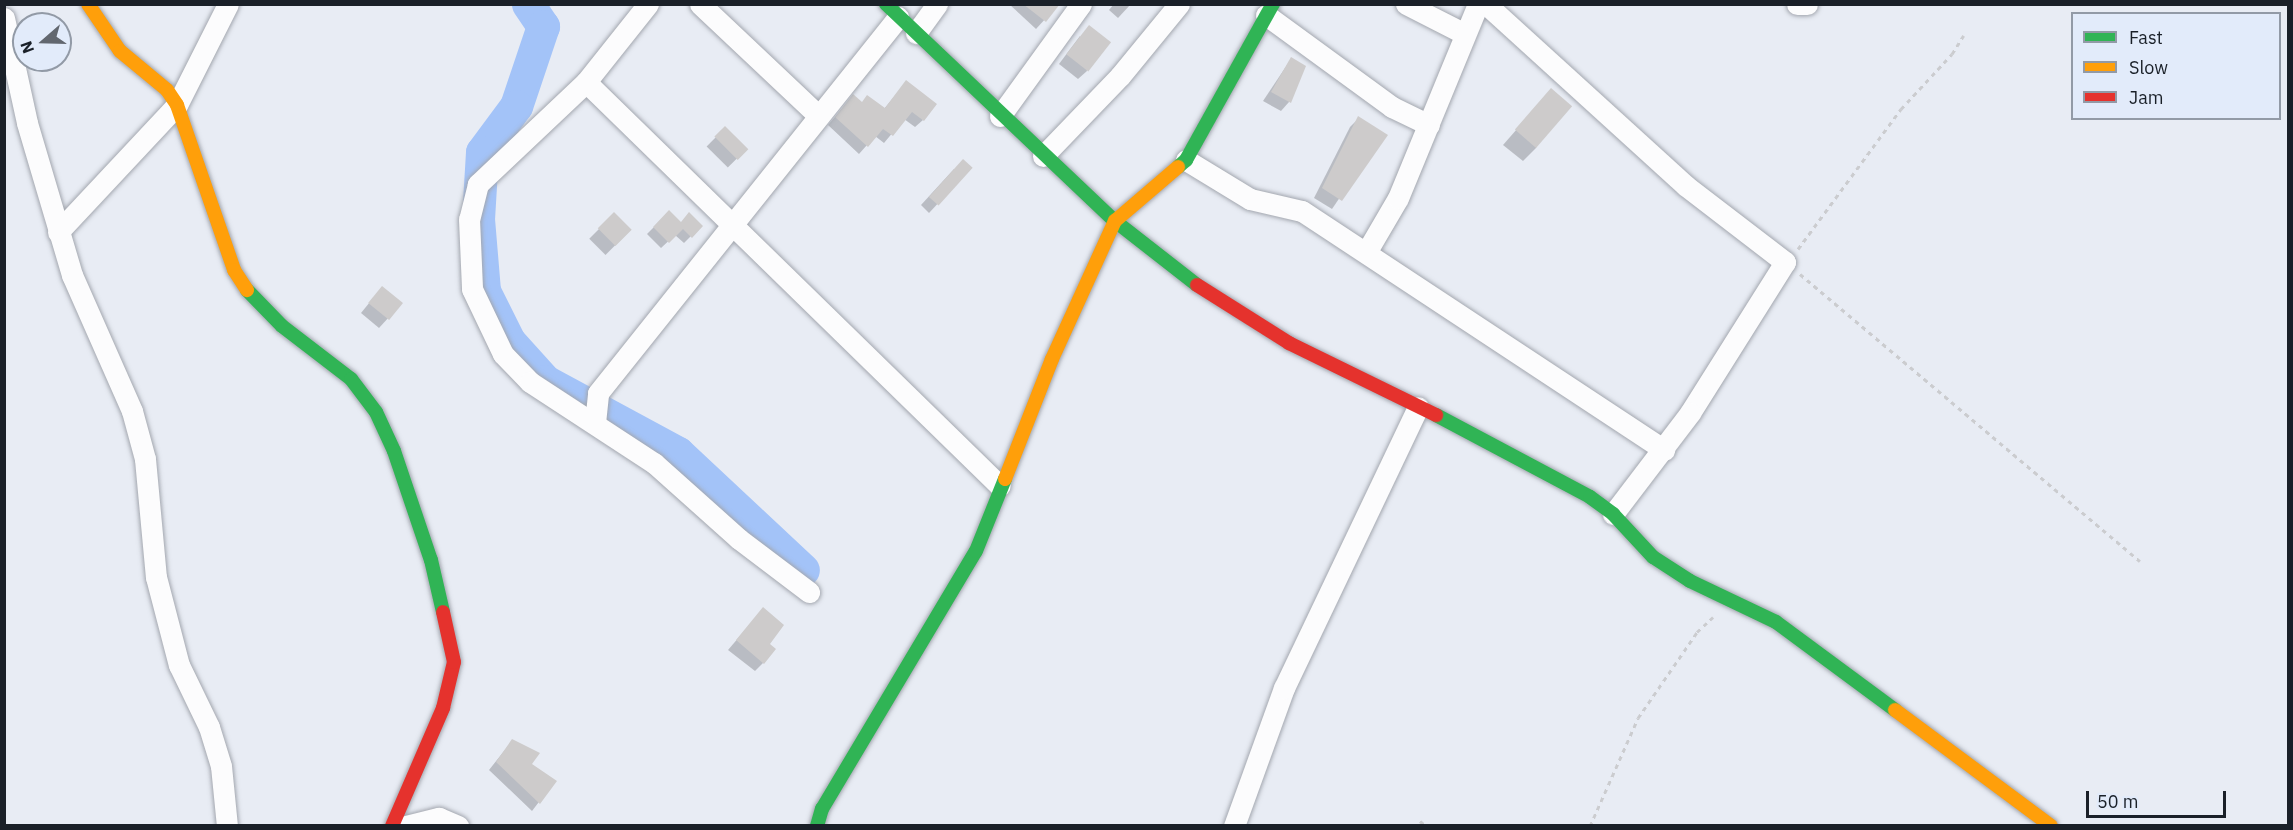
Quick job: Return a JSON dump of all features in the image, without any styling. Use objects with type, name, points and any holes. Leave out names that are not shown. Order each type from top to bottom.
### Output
[{"type":"street","points":[[88,4],[120,51],[167,90],[177,105],[234,270],[254,299],[282,326],[351,379],[376,412],[394,451],[431,560],[454,662],[443,708],[392,825]]},
{"type":"street","points":[[58,232],[177,105],[228,4]]},
{"type":"street","points":[[648,4],[586,82],[478,183],[469,219],[472,290],[503,354],[530,381],[654,463],[739,539],[810,592]]},
{"type":"street","points":[[700,4],[819,116]]},
{"type":"street","points":[[916,33],[937,4]]},
{"type":"street","points":[[1000,116],[1081,4]]},
{"type":"street","points":[[1043,156],[1120,76],[1179,4]]},
{"type":"street","points":[[1406,4],[1465,34]]},
{"type":"street","points":[[1367,251],[1393,210],[1478,4]]},
{"type":"street","points":[[1486,4],[1686,186],[1785,262],[1664,450],[1613,514]]},
{"type":"street","points":[[1797,4],[1807,4]]},
{"type":"street","points":[[817,825],[822,809],[976,551],[1000,486],[1115,221],[1186,160],[1269,10],[1392,107],[1429,125]]},
{"type":"street","points":[[595,423],[598,393],[819,116],[892,11],[1000,116],[1115,221],[1202,289],[1290,343],[1519,456],[1613,514],[1653,557],[1721,596],[1776,622],[1809,644],[2051,825]]},
{"type":"street","points":[[4,18],[27,123],[72,275],[132,411],[145,459],[160,597],[179,665],[209,726],[221,765],[230,823]]},
{"type":"street","points":[[586,82],[734,222],[1000,486]]},
{"type":"street","points":[[1186,160],[1251,200],[1302,211],[1367,251],[1664,450]]},
{"type":"street","points":[[1234,825],[1284,688],[1418,407]]},
{"type":"street","points":[[406,825],[439,818],[458,825]]},
{"type":"path","points":[[1964,35],[1952,54],[1901,109],[1831,208],[1785,262],[2140,561]]},
{"type":"path","points":[[1590,825],[1638,718],[1697,632],[1712,619],[1721,596]]},
{"type":"path","points":[[1420,821],[1425,825]]},
{"type":"building","points":[[1023,4],[1060,4],[1046,22]]},
{"type":"building","points":[[1089,25],[1111,42],[1088,71],[1066,54]]},
{"type":"building","points":[[1291,57],[1306,66],[1291,103],[1271,92]]},
{"type":"building","points":[[906,80],[937,104],[924,121],[912,112],[893,136],[883,129],[868,147],[835,117],[853,94],[862,102],[867,95],[885,108]]},
{"type":"building","points":[[1551,88],[1572,106],[1536,148],[1515,130]]},
{"type":"building","points":[[1358,116],[1388,135],[1342,201],[1322,188]]},
{"type":"building","points":[[725,126],[748,149],[738,160],[714,137]]},
{"type":"building","points":[[963,159],[973,168],[939,206],[929,197]]},
{"type":"building","points":[[669,210],[681,222],[689,212],[703,226],[692,238],[683,229],[669,243],[653,227]]},
{"type":"building","points":[[614,212],[632,230],[615,246],[598,228]]},
{"type":"building","points":[[382,286],[403,303],[389,320],[368,303]]},
{"type":"building","points":[[763,607],[784,625],[770,644],[776,649],[764,664],[736,640]]},
{"type":"building","points":[[512,739],[540,753],[532,764],[557,781],[540,804],[496,762]]},
{"type":"waterway","points":[[528,4],[543,26],[516,106],[482,152],[478,219],[484,291],[509,341],[545,381],[678,453],[803,570]]},
{"type":"traffic: fast","points":[[886,4],[1115,221],[1197,285]]},
{"type":"traffic: fast","points":[[1178,167],[1186,160],[1273,4]]},
{"type":"traffic: fast","points":[[247,290],[282,326],[351,379],[376,412],[394,451],[431,560],[443,612]]},
{"type":"traffic: fast","points":[[1436,415],[1590,497],[1613,514],[1653,557],[1690,581],[1776,622],[1895,710]]},
{"type":"traffic: fast","points":[[817,826],[822,809],[976,551],[1005,479]]},
{"type":"traffic: slow","points":[[88,4],[120,51],[167,90],[177,105],[234,270],[247,290]]},
{"type":"traffic: slow","points":[[1005,479],[1052,359],[1115,221],[1178,167]]},
{"type":"traffic: slow","points":[[1895,710],[2051,826]]},
{"type":"traffic: jam","points":[[1197,285],[1289,343],[1436,415]]},
{"type":"traffic: jam","points":[[392,826],[443,708],[454,662],[443,612]]}]
